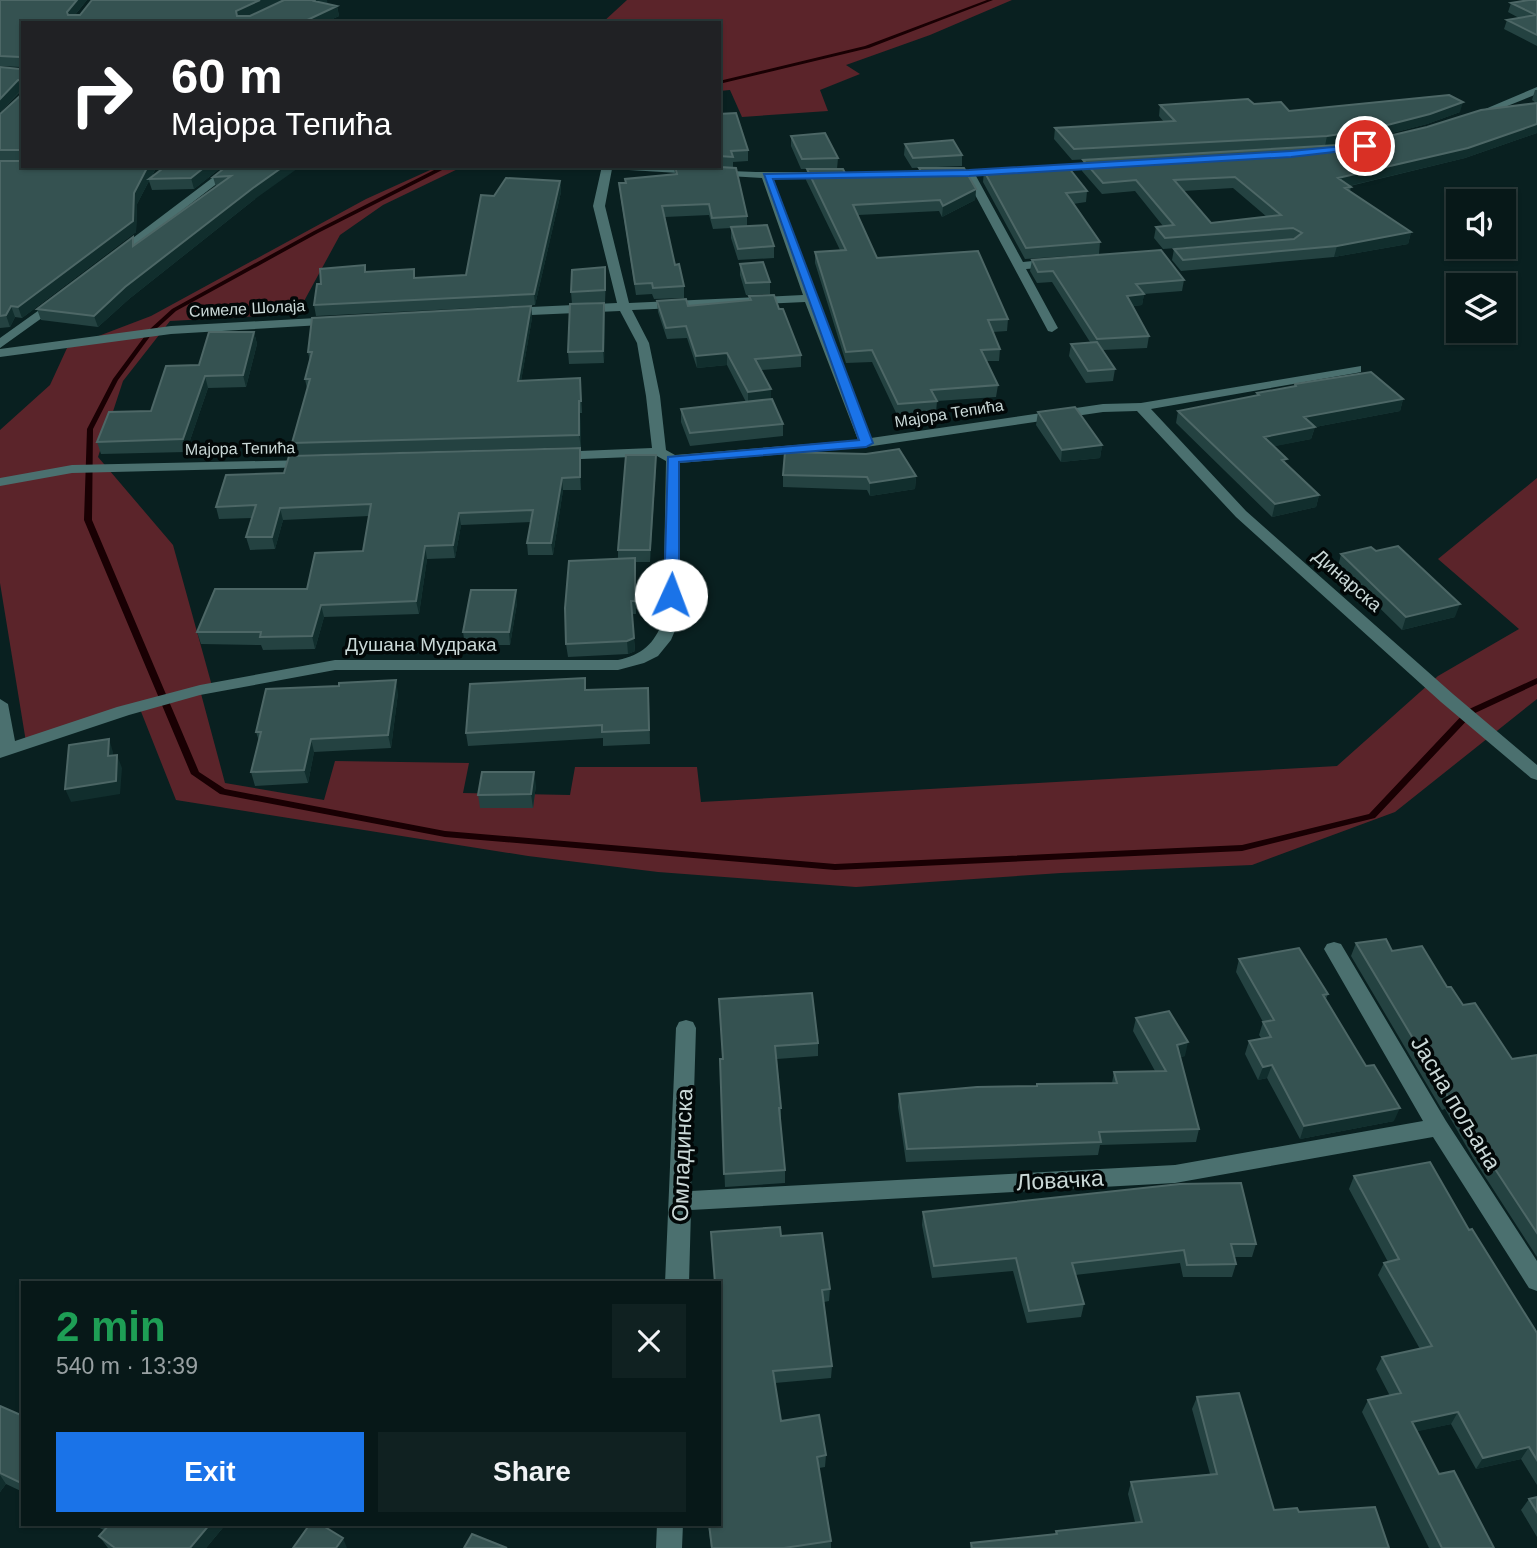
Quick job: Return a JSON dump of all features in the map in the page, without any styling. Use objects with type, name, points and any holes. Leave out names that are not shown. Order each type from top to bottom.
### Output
[{"type":"street","points":[[1458,121],[1496,109],[1537,90]]},
{"type":"street","points":[[928,174],[1116,164]]},
{"type":"street","points":[[107,263],[232,168]]},
{"type":"street","name":"Душана Мудрака","points":[[4,750],[123,711],[200,690],[335,665],[618,665],[653,653],[665,639],[671,621],[666,456],[643,343],[624,306],[599,206],[608,168]]},
{"type":"street","points":[[630,168],[767,176],[915,174]]},
{"type":"street","points":[[969,173],[1052,328]]},
{"type":"street","points":[[767,176],[866,443]]},
{"type":"street","points":[[1021,266],[1061,263]]},
{"type":"street","points":[[0,344],[64,296]]},
{"type":"street","points":[[499,313],[810,298]]},
{"type":"street","name":"Симеле Шолаја","points":[[0,353],[171,330],[346,320]]},
{"type":"street","name":"Мајора Тепића","points":[[542,456],[666,456],[866,443],[1103,408],[1141,407],[1356,369]]},
{"type":"street","name":"Динарска","points":[[1141,407],[1241,514],[1447,698],[1537,774]]},
{"type":"street","name":"Мајора Тепића","points":[[0,482],[72,469],[104,467],[329,463]]},
{"type":"street","points":[[0,704],[4,750]]},
{"type":"street","name":"Јасна пољана","points":[[1334,949],[1437,1127],[1537,1281]]},
{"type":"street","name":"Омладинска","points":[[677,1281],[686,1028]]},
{"type":"street","name":"Ловачка","points":[[680,1201],[1175,1174],[1437,1127]]},
{"type":"street","points":[[669,1548],[670,1526]]},
{"type":"shaded area","points":[[627,0],[1012,0],[930,35],[846,65],[860,74],[820,90],[828,111],[742,117],[730,90],[721,91],[721,21],[604,21]]},
{"type":"shaded area","points":[[435,168],[460,168],[383,205],[340,235],[297,314],[170,321],[123,381],[98,457],[173,545],[212,686],[200,690],[225,783],[324,800],[335,761],[469,763],[463,793],[570,795],[575,767],[697,767],[701,802],[1337,766],[1438,676],[1519,629],[1438,559],[1537,478],[1537,699],[1395,812],[1252,865],[1061,873],[856,887],[658,872],[528,856],[176,800],[140,709],[26,742],[0,583],[0,430],[50,385],[67,348],[151,316],[366,199]]},
{"type":"building","points":[[0,0],[77,0],[67,12],[68,15],[80,15],[92,0],[260,0],[236,11],[237,16],[250,16],[284,0],[315,0],[337,6],[305,21],[21,21],[21,58],[0,56]]},
{"type":"building","points":[[1537,0],[1537,35],[1507,20],[1536,15],[1511,3]]},
{"type":"building","points":[[21,66],[21,80],[0,99],[0,67],[20,69]]},
{"type":"building","points":[[21,95],[21,150],[0,150],[0,114]]},
{"type":"building","points":[[1449,95],[1463,102],[1430,114],[1368,130],[1327,136],[1074,149],[1055,128],[1175,121],[1160,105],[1248,99],[1254,104],[1281,102],[1289,111]]},
{"type":"building","points":[[1537,103],[1537,124],[1468,148],[1338,178],[1351,187],[1345,188],[1411,232],[1337,246],[1183,260],[1174,249],[1294,239],[1302,233],[1293,228],[1165,238],[1156,227],[1174,225],[1136,180],[1103,183],[1083,160],[1355,144],[1427,127],[1481,110]],"holes":[[[1235,177],[1281,215],[1211,223],[1174,180]]]},
{"type":"building","points":[[736,113],[748,150],[731,151],[733,157],[721,156],[721,114]]},
{"type":"building","points":[[825,133],[838,158],[802,159],[791,136]]},
{"type":"building","points":[[953,140],[962,155],[913,158],[905,144]]},
{"type":"building","points":[[0,161],[21,161],[21,168],[147,168],[134,193],[133,221],[18,307],[11,306],[6,315],[0,316]]},
{"type":"building","points":[[163,168],[204,168],[191,178],[149,179]]},
{"type":"building","points":[[224,168],[281,168],[125,287],[94,316],[37,309],[133,237],[133,246],[231,176],[213,177]]},
{"type":"building","points":[[676,168],[736,168],[747,216],[712,218],[709,204],[662,206],[675,265],[679,264],[684,286],[653,288],[652,283],[635,284],[619,183],[626,183],[625,179],[677,174]]},
{"type":"building","points":[[919,168],[964,168],[976,189],[943,206],[940,200],[853,205],[877,258],[978,251],[1008,319],[988,320],[1000,349],[981,350],[998,385],[931,390],[937,401],[898,404],[872,350],[846,352],[815,252],[846,250],[807,169],[843,169],[847,177],[922,173]]},
{"type":"building","points":[[1069,168],[1087,191],[1066,193],[1100,242],[1026,248],[984,171]]},
{"type":"building","points":[[506,178],[560,181],[534,294],[314,305],[317,284],[321,284],[320,269],[365,265],[365,272],[414,269],[414,278],[466,275],[481,195],[494,196]]},
{"type":"building","points":[[767,225],[774,246],[738,249],[731,227]]},
{"type":"building","points":[[1161,250],[1184,280],[1136,284],[1144,294],[1127,296],[1149,336],[1097,339],[1053,271],[1038,272],[1032,260]]},
{"type":"building","points":[[763,262],[770,282],[746,283],[740,264]]},
{"type":"building","points":[[605,267],[605,290],[571,292],[572,270]]},
{"type":"building","points":[[774,295],[779,309],[783,309],[801,355],[755,359],[771,389],[748,392],[727,353],[696,356],[686,326],[666,328],[657,301],[686,299],[688,306],[751,300],[749,296]]},
{"type":"building","points":[[604,303],[603,351],[568,352],[570,304]]},
{"type":"building","points":[[531,306],[518,381],[580,378],[579,435],[292,443],[310,379],[305,379],[312,352],[308,352],[312,318]]},
{"type":"building","points":[[209,332],[254,332],[243,375],[205,376],[183,439],[97,442],[109,412],[151,411],[166,366],[199,365]]},
{"type":"building","points":[[1097,342],[1115,369],[1088,371],[1071,344]]},
{"type":"building","points":[[1371,372],[1403,399],[1304,417],[1315,427],[1264,437],[1287,459],[1282,460],[1319,495],[1275,504],[1178,411],[1259,395],[1257,393],[1296,386],[1295,384]]},
{"type":"building","points":[[772,399],[783,424],[690,433],[681,409]]},
{"type":"building","points":[[1075,407],[1102,445],[1062,450],[1038,412]]},
{"type":"building","points":[[580,448],[580,477],[562,478],[551,543],[527,543],[533,510],[459,513],[453,545],[425,546],[416,601],[321,605],[312,636],[260,637],[261,632],[197,632],[215,589],[307,589],[315,553],[363,551],[371,504],[280,508],[272,537],[246,537],[256,505],[216,507],[226,475],[284,473],[289,456]]},
{"type":"building","points":[[899,449],[916,476],[870,483],[867,477],[783,475],[785,452],[866,454]]},
{"type":"building","points":[[626,455],[656,455],[650,550],[618,550]]},
{"type":"building","points":[[1398,546],[1460,604],[1406,617],[1341,554],[1371,547],[1376,551]]},
{"type":"building","points":[[635,558],[635,601],[631,601],[634,638],[627,641],[566,644],[565,608],[569,561]]},
{"type":"building","points":[[471,590],[516,590],[509,632],[463,632]]},
{"type":"building","points":[[585,678],[585,690],[648,688],[649,730],[602,732],[602,725],[466,733],[470,684]]},
{"type":"building","points":[[396,680],[388,735],[311,739],[304,770],[251,772],[261,732],[256,732],[266,689]]},
{"type":"building","points":[[109,739],[108,756],[117,755],[116,781],[65,789],[69,745]]},
{"type":"building","points":[[482,772],[534,772],[531,794],[478,795]]},
{"type":"building","points":[[1386,939],[1392,951],[1422,946],[1447,987],[1451,987],[1463,1005],[1475,1003],[1512,1059],[1537,1055],[1537,1233],[1451,1096],[1448,1097],[1356,943]]},
{"type":"building","points":[[1299,948],[1328,994],[1323,995],[1366,1066],[1374,1065],[1400,1108],[1304,1126],[1272,1065],[1263,1067],[1249,1041],[1271,1037],[1263,1022],[1274,1020],[1239,959]]},
{"type":"building","points":[[812,993],[818,1043],[775,1046],[785,1170],[724,1174],[720,1059],[723,1059],[719,999]]},
{"type":"building","points":[[1169,1011],[1188,1042],[1177,1045],[1199,1129],[1099,1132],[1101,1142],[907,1149],[899,1094],[977,1087],[1117,1083],[1114,1072],[1166,1071],[1136,1018]]},
{"type":"building","points":[[1430,1162],[1469,1230],[1472,1229],[1537,1333],[1537,1460],[1529,1447],[1483,1458],[1458,1412],[1412,1422],[1439,1474],[1454,1471],[1494,1548],[1442,1548],[1368,1400],[1401,1393],[1382,1357],[1432,1346],[1384,1263],[1399,1259],[1354,1176]]},
{"type":"building","points":[[1241,1183],[1256,1244],[1231,1244],[1236,1264],[1187,1265],[1184,1250],[1072,1263],[1084,1304],[1029,1311],[1016,1258],[934,1266],[923,1212],[1180,1184]]},
{"type":"building","points":[[780,1227],[781,1236],[822,1233],[830,1289],[822,1290],[832,1366],[773,1371],[781,1421],[819,1415],[826,1455],[817,1457],[831,1541],[784,1548],[712,1548],[709,1526],[721,1526],[721,1281],[715,1281],[711,1232]]},
{"type":"building","points":[[1239,1393],[1274,1510],[1297,1508],[1299,1512],[1375,1507],[1389,1548],[972,1548],[971,1543],[1142,1522],[1131,1482],[1217,1474],[1197,1397]]},
{"type":"building","points":[[0,1406],[21,1415],[21,1483],[0,1473]]},
{"type":"building","points":[[1537,1497],[1537,1512],[1529,1499]]},
{"type":"building","points":[[108,1526],[208,1526],[190,1548],[115,1548],[99,1536]]},
{"type":"building","points":[[309,1526],[323,1526],[343,1538],[336,1548],[293,1548]]},
{"type":"building","points":[[472,1534],[507,1548],[464,1548]]},
{"type":"waterway","points":[[721,83],[867,47],[991,0]]},
{"type":"waterway","points":[[443,168],[316,232],[174,310],[152,330],[115,380],[90,429],[88,520],[195,774],[223,792],[445,834],[835,867],[1242,848],[1372,816],[1470,712],[1537,681]]},
{"type":"route","points":[[671,595],[673,459],[866,443],[767,176],[969,173],[1291,154],[1365,146]]}]
